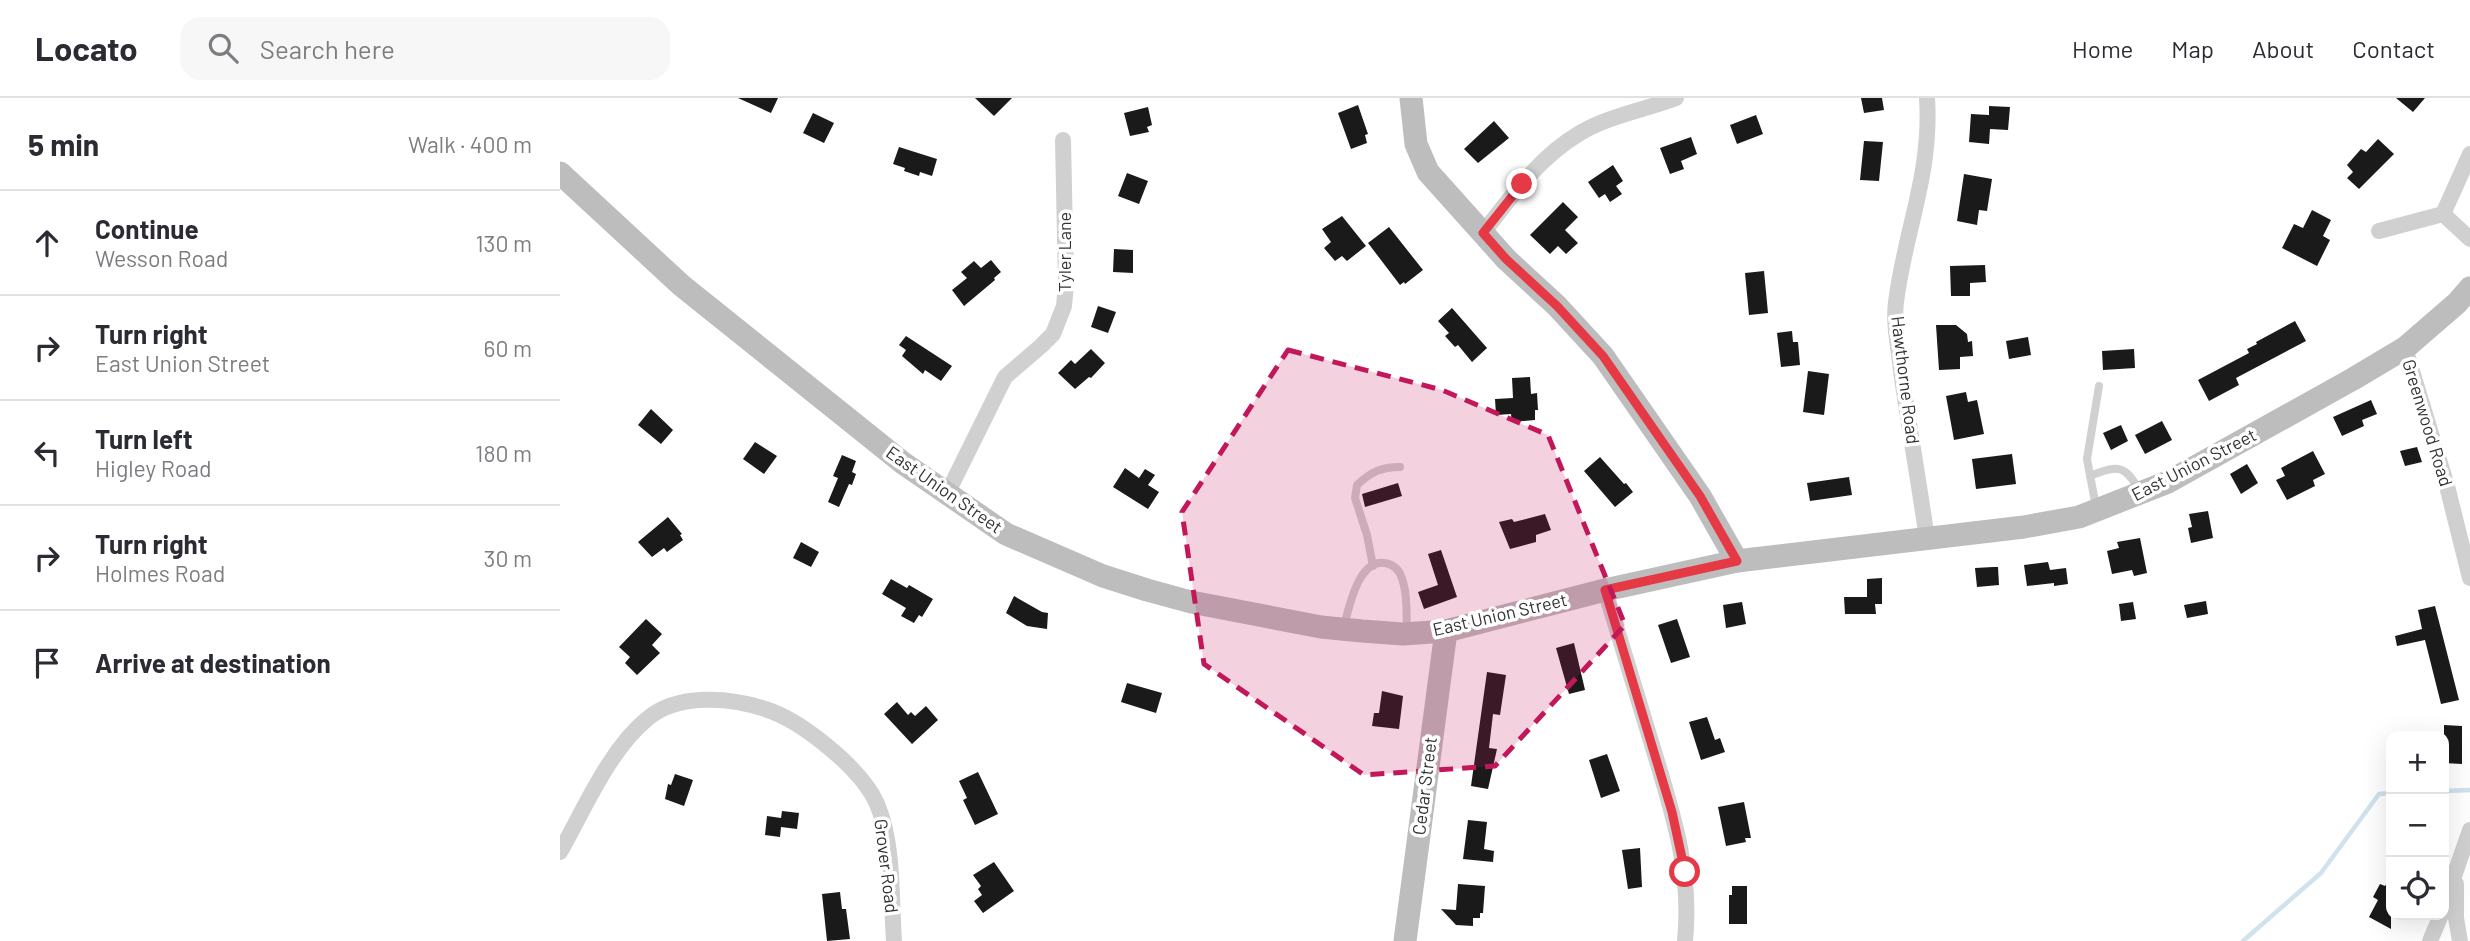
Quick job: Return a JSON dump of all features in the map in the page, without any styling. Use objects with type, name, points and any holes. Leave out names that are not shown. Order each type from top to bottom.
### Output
[{"type":"street","points":[[1411,98],[1416,144],[1428,172],[1506,259],[1557,306],[1603,356],[1700,496],[1737,561]]},
{"type":"street","points":[[1483,233],[1522,184],[1558,148],[1581,132],[1611,119],[1676,98]]},
{"type":"street","name":"Hawthorne Road","points":[[1927,98],[1929,122],[1926,164],[1895,304],[1904,390],[1927,539]]},
{"type":"street","name":"Tyler Lane","points":[[947,494],[1005,377],[1053,334],[1059,322],[1066,284],[1063,140]]},
{"type":"street","points":[[2443,214],[2470,154]]},
{"type":"street","name":"East Union Street","points":[[560,173],[667,274],[816,395],[947,494],[1006,534],[1103,576],[1191,602],[1343,629],[1407,634],[1446,631],[1605,590],[1737,561],[2024,527],[2079,517],[2168,482],[2236,446],[2405,348],[2457,303],[2470,288]]},
{"type":"street","points":[[2379,231],[2443,214]]},
{"type":"street","points":[[2443,214],[2470,239]]},
{"type":"street","name":"Greenwood Road","points":[[2405,348],[2469,567]]},
{"type":"street","points":[[1605,590],[1668,798],[1679,844],[1687,888],[1685,941]]},
{"type":"street","name":"Cedar Street","points":[[1405,941],[1446,631]]},
{"type":"street","name":"Grover Road","points":[[560,852],[613,760],[632,734],[649,717],[680,703],[706,700],[743,703],[768,709],[835,751],[862,780],[877,803],[886,837],[894,941]]},
{"type":"street","points":[[2449,890],[2470,830]]},
{"type":"street","points":[[2458,863],[2455,893],[2460,941]]},
{"type":"street","points":[[2430,941],[2439,920]]},
{"type":"lane","points":[[2097,511],[2090,476],[2088,445],[2099,386]]},
{"type":"lane","points":[[1373,566],[1367,535],[1355,498],[1357,485],[1370,473],[1385,467],[1400,467]]},
{"type":"lane","points":[[2090,476],[2113,468],[2124,470],[2131,475],[2141,493]]},
{"type":"lane","points":[[1343,629],[1357,585],[1364,573],[1373,566],[1385,563],[1398,569],[1402,578],[1406,598],[1407,634]]},
{"type":"highlighted area","points":[[1288,350],[1442,390],[1548,435],[1625,625],[1495,766],[1364,775],[1204,664],[1182,512]]},
{"type":"building","points":[[738,98],[778,98],[771,113]]},
{"type":"building","points":[[975,98],[1012,98],[994,116]]},
{"type":"building","points":[[1861,98],[1882,98],[1884,110],[1864,113]]},
{"type":"building","points":[[2396,98],[2425,98],[2413,112]]},
{"type":"building","points":[[1358,105],[1368,134],[1365,135],[1367,143],[1351,149],[1338,113]]},
{"type":"building","points":[[1989,106],[2010,107],[2008,130],[1990,129],[1989,144],[1969,142],[1971,114],[1989,115]]},
{"type":"building","points":[[1148,107],[1152,125],[1147,127],[1149,132],[1130,136],[1124,113]]},
{"type":"building","points":[[813,113],[834,123],[824,143],[803,133]]},
{"type":"building","points":[[1756,115],[1763,134],[1737,144],[1730,125]]},
{"type":"building","points":[[1494,121],[1509,138],[1478,163],[1464,149]]},
{"type":"building","points":[[1691,137],[1697,154],[1681,161],[1684,169],[1670,174],[1660,148]]},
{"type":"building","points":[[2378,139],[2394,154],[2359,189],[2347,178],[2353,172],[2347,165],[2361,149],[2366,152]]},
{"type":"building","points":[[1864,141],[1883,142],[1879,181],[1860,180]]},
{"type":"building","points":[[899,147],[937,159],[932,176],[920,172],[919,176],[893,164]]},
{"type":"building","points":[[1613,165],[1623,181],[1616,186],[1622,194],[1610,202],[1605,194],[1599,198],[1588,182]]},
{"type":"building","points":[[1127,173],[1148,181],[1139,204],[1118,196]]},
{"type":"building","points":[[1964,174],[1992,179],[1987,211],[1979,210],[1977,225],[1957,221]]},
{"type":"building","points":[[1563,202],[1578,217],[1565,230],[1578,243],[1566,254],[1558,246],[1550,254],[1530,235]]},
{"type":"building","points":[[2312,210],[2331,220],[2323,236],[2330,240],[2317,266],[2282,248],[2294,224],[2303,228]]},
{"type":"building","points":[[1342,216],[1366,246],[1347,261],[1342,256],[1335,261],[1324,248],[1331,242],[1322,229]]},
{"type":"building","points":[[1389,227],[1423,270],[1405,284],[1404,282],[1400,285],[1368,243]]},
{"type":"building","points":[[1114,249],[1133,250],[1133,273],[1113,272]]},
{"type":"building","points":[[991,260],[1001,272],[964,306],[952,290],[967,278],[961,272],[974,261],[981,268]]},
{"type":"building","points":[[1985,265],[1986,282],[1970,283],[1970,296],[1951,296],[1950,266]]},
{"type":"building","points":[[1764,271],[1768,313],[1749,315],[1745,273]]},
{"type":"building","points":[[1098,306],[1116,312],[1108,333],[1091,327]]},
{"type":"building","points":[[1452,308],[1487,348],[1472,362],[1458,345],[1455,347],[1445,336],[1449,333],[1438,321]]},
{"type":"building","points":[[2295,321],[2306,341],[2236,378],[2239,385],[2209,401],[2198,380],[2249,353],[2247,349],[2257,344],[2256,342]]},
{"type":"building","points":[[1936,325],[1956,325],[1967,334],[1968,342],[1972,341],[1973,356],[1960,357],[1960,369],[1939,370]]},
{"type":"building","points":[[1792,331],[1793,342],[1798,342],[1800,365],[1781,367],[1777,333]]},
{"type":"building","points":[[906,336],[952,366],[941,381],[925,370],[923,374],[902,356],[906,350],[899,345]]},
{"type":"building","points":[[2028,337],[2031,355],[2009,359],[2006,341]]},
{"type":"building","points":[[1091,349],[1105,363],[1091,378],[1075,389],[1058,373],[1071,360],[1075,364]]},
{"type":"building","points":[[2134,349],[2135,368],[2103,370],[2102,351]]},
{"type":"building","points":[[1808,371],[1829,374],[1824,415],[1803,412]]},
{"type":"building","points":[[1530,377],[1531,394],[1537,393],[1538,410],[1535,410],[1535,420],[1512,422],[1511,414],[1496,415],[1495,399],[1513,398],[1512,378]]},
{"type":"building","points":[[1966,392],[1968,402],[1977,400],[1984,434],[1954,440],[1946,396]]},
{"type":"building","points":[[2371,400],[2377,414],[2362,420],[2364,426],[2342,436],[2333,417]]},
{"type":"building","points":[[651,409],[673,430],[661,444],[638,425]]},
{"type":"building","points":[[2162,421],[2172,440],[2145,454],[2135,435]]},
{"type":"building","points":[[2121,425],[2128,441],[2111,450],[2103,433]]},
{"type":"building","points":[[755,442],[777,456],[764,474],[743,459]]},
{"type":"building","points":[[2417,447],[2422,462],[2405,466],[2400,451]]},
{"type":"building","points":[[2313,451],[2325,474],[2313,480],[2315,486],[2287,500],[2276,480],[2285,476],[2281,468]]},
{"type":"building","points":[[2012,454],[2016,484],[1976,489],[1972,459]]},
{"type":"building","points":[[842,455],[856,461],[852,472],[856,474],[839,507],[828,502],[838,478],[833,476]]},
{"type":"building","points":[[1600,457],[1633,492],[1615,507],[1584,471]]},
{"type":"building","points":[[2247,464],[2258,483],[2241,494],[2230,474]]},
{"type":"building","points":[[1125,468],[1139,478],[1145,469],[1155,475],[1148,485],[1159,492],[1148,509],[1113,487]]},
{"type":"building","points":[[1849,477],[1852,495],[1810,501],[1807,483]]},
{"type":"building","points":[[1398,483],[1402,496],[1365,507],[1362,494]]},
{"type":"building","points":[[2208,511],[2213,538],[2191,543],[2189,514]]},
{"type":"building","points":[[1545,514],[1551,530],[1536,535],[1536,542],[1510,549],[1499,522],[1512,519],[1514,522]]},
{"type":"building","points":[[668,517],[682,534],[680,535],[683,540],[667,552],[664,548],[652,557],[638,542]]},
{"type":"building","points":[[2140,538],[2147,573],[2134,576],[2132,570],[2112,574],[2107,551],[2119,548],[2117,542]]},
{"type":"building","points":[[801,542],[819,552],[811,567],[793,558]]},
{"type":"building","points":[[1441,550],[1457,597],[1424,609],[1418,592],[1438,585],[1428,554]]},
{"type":"building","points":[[2048,562],[2050,570],[2066,568],[2068,584],[2027,586],[2024,565]]},
{"type":"building","points":[[1998,567],[1999,585],[1977,587],[1975,568]]},
{"type":"building","points":[[1882,578],[1882,604],[1875,604],[1876,614],[1845,614],[1844,597],[1867,597],[1867,579]]},
{"type":"building","points":[[891,579],[907,588],[909,585],[933,599],[922,617],[919,615],[914,623],[901,616],[906,608],[882,594]]},
{"type":"building","points":[[1014,596],[1048,613],[1047,629],[1027,626],[1006,613]]},
{"type":"building","points":[[2206,601],[2208,614],[2187,618],[2184,605]]},
{"type":"building","points":[[1742,602],[1746,624],[1726,628],[1723,605]]},
{"type":"building","points":[[2133,602],[2136,619],[2121,621],[2119,604]]},
{"type":"building","points":[[2435,606],[2459,700],[2441,704],[2425,640],[2397,646],[2395,636],[2422,629],[2418,610]]},
{"type":"building","points":[[646,619],[662,634],[652,645],[660,653],[637,675],[625,663],[630,657],[619,647]]},
{"type":"building","points":[[1677,619],[1690,657],[1671,663],[1658,625]]},
{"type":"building","points":[[1574,643],[1585,690],[1569,694],[1556,648]]},
{"type":"building","points":[[1487,672],[1506,675],[1500,715],[1493,714],[1489,748],[1497,749],[1488,789],[1471,786]]},
{"type":"building","points":[[1127,683],[1162,693],[1156,713],[1121,702]]},
{"type":"building","points":[[1382,691],[1403,696],[1399,729],[1372,726],[1374,713],[1379,713]]},
{"type":"building","points":[[897,702],[908,715],[911,712],[915,716],[926,706],[938,720],[912,744],[884,714]]},
{"type":"building","points":[[1707,717],[1715,740],[1720,738],[1725,752],[1701,760],[1689,722]]},
{"type":"building","points":[[2444,725],[2462,726],[2462,764],[2449,763],[2449,731],[2444,731]]},
{"type":"building","points":[[1607,754],[1620,791],[1601,798],[1589,760]]},
{"type":"building","points":[[978,772],[998,814],[975,825],[963,800],[967,798],[959,781]]},
{"type":"building","points":[[675,774],[693,780],[684,806],[665,799],[668,784],[671,785]]},
{"type":"building","points":[[1744,802],[1751,838],[1745,838],[1746,842],[1726,846],[1718,807]]},
{"type":"building","points":[[782,811],[799,813],[797,829],[781,827],[780,837],[765,835],[767,816],[781,818]]},
{"type":"building","points":[[1468,820],[1487,822],[1484,849],[1494,851],[1493,862],[1463,859]]},
{"type":"building","points":[[1640,848],[1642,887],[1628,889],[1622,850]]},
{"type":"building","points":[[994,862],[1014,891],[983,913],[974,901],[982,895],[978,889],[981,886],[973,875]]},
{"type":"building","points":[[1458,884],[1485,886],[1483,913],[1480,913],[1480,918],[1473,918],[1473,926],[1456,925],[1441,909],[1456,910]]},
{"type":"building","points":[[2380,884],[2385,886],[2386,920],[2391,920],[2391,929],[2369,917],[2378,900],[2373,897]]},
{"type":"building","points":[[1732,886],[1747,886],[1747,924],[1729,924],[1729,895],[1732,895]]},
{"type":"building","points":[[840,892],[842,909],[846,909],[850,939],[827,941],[822,894]]},
{"type":"waterway","points":[[2449,791],[2470,790]]},
{"type":"waterway","points":[[2243,941],[2321,873],[2379,794],[2386,793]]},
{"type":"route","points":[[1522,184],[1483,233],[1603,356],[1700,496],[1737,561],[1605,590],[1672,812],[1685,872]]}]
